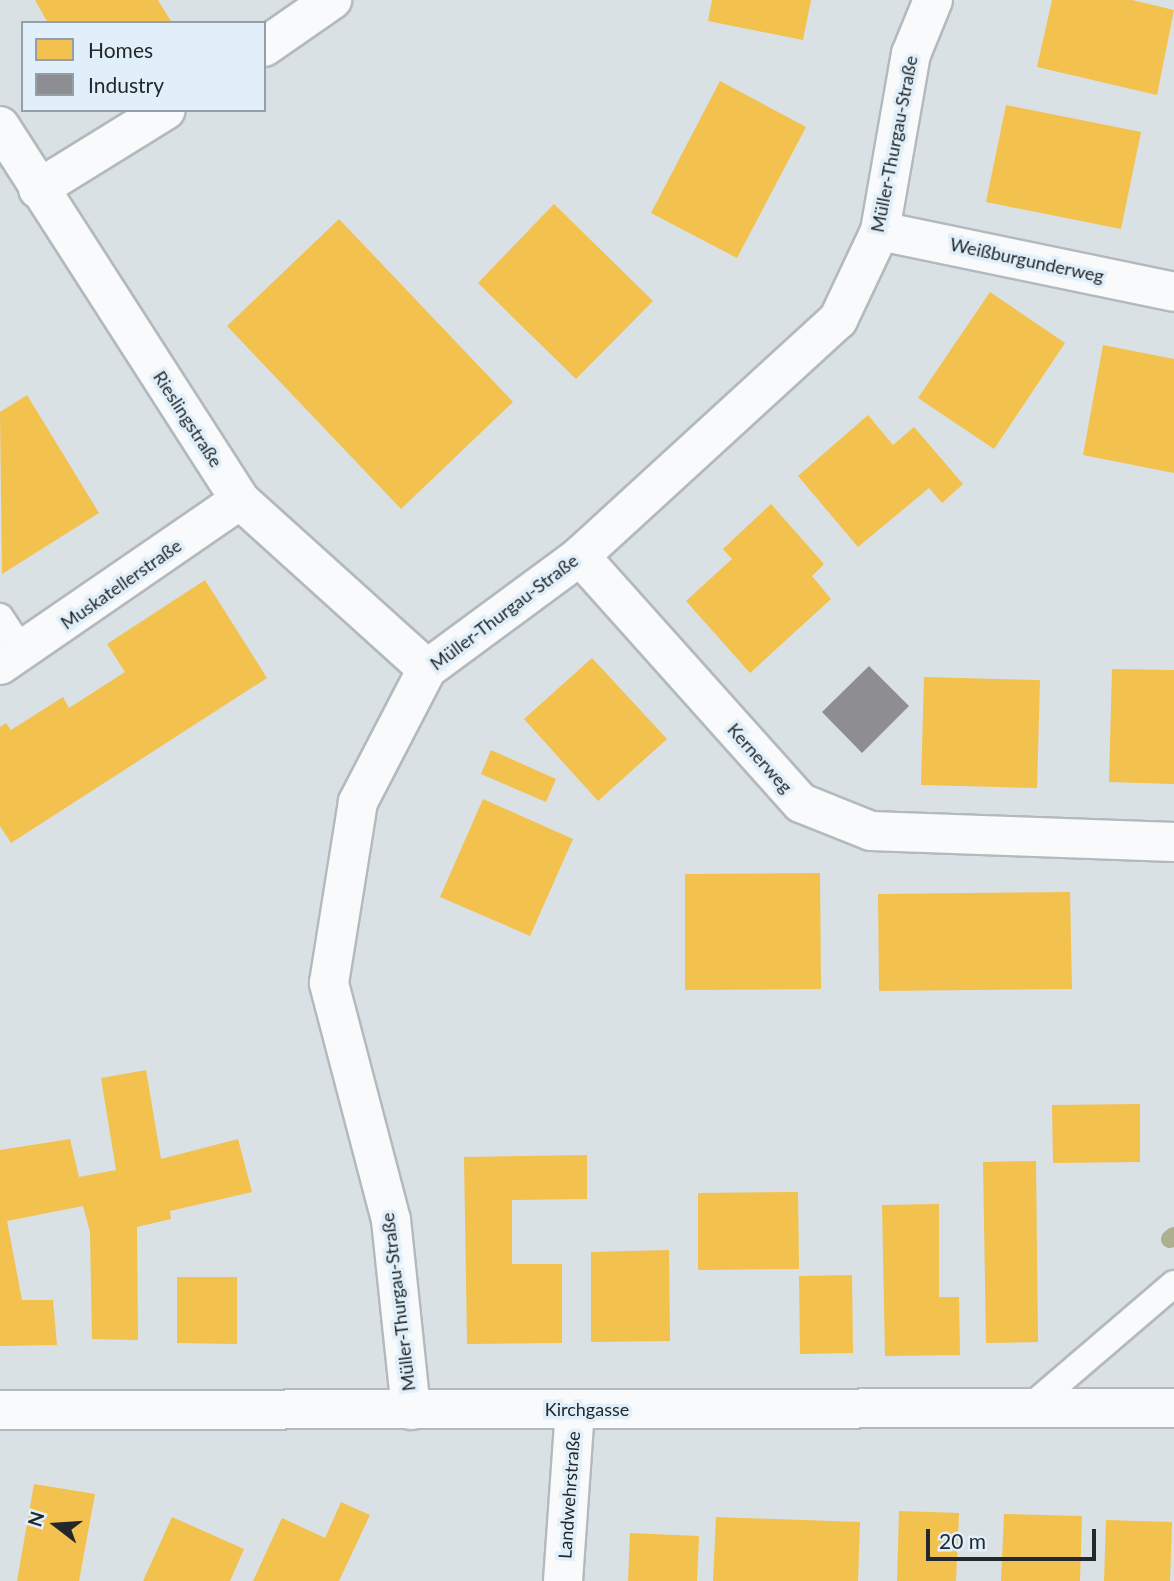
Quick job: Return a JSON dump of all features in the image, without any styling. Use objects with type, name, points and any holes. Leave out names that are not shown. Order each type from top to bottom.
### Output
[{"type":"street","points":[[266,46],[332,0]]},
{"type":"street","name":"Müller-Thurgau-Straße","points":[[411,1410],[391,1220],[329,983],[358,802],[427,669],[580,556],[838,320],[880,230],[911,54],[933,0]]},
{"type":"street","points":[[38,189],[163,112]]},
{"type":"street","name":"Rieslingstraße","points":[[0,126],[240,500],[427,669]]},
{"type":"street","name":"Weißburgunderweg","points":[[880,230],[1174,292]]},
{"type":"street","name":"Muskatellerstraße","points":[[11,659],[240,500]]},
{"type":"street","name":"Kernerweg","points":[[580,556],[801,803],[872,831],[1174,842]]},
{"type":"street","name":"Kirchgasse","points":[[0,1410],[1174,1408]]},
{"type":"street","name":"Landwehrstraße","points":[[563,1581],[575,1409]]},
{"type":"lane","points":[[0,617],[11,659]]},
{"type":"lane","points":[[1028,1409],[1174,1284]]},
{"type":"building: Homes","points":[[35,0],[158,0],[171,21],[47,21]]},
{"type":"building: Homes","points":[[712,0],[811,0],[803,40],[708,21]]},
{"type":"building: Homes","points":[[1052,0],[1132,0],[1174,10],[1157,95],[1037,67]]},
{"type":"building: Homes","points":[[720,81],[806,127],[737,258],[651,213]]},
{"type":"building: Homes","points":[[1006,105],[1141,132],[1121,229],[986,202]]},
{"type":"building: Homes","points":[[554,204],[653,301],[576,379],[478,283]]},
{"type":"building: Homes","points":[[339,219],[513,402],[401,509],[227,326]]},
{"type":"building: Homes","points":[[990,292],[1065,343],[994,449],[918,398]]},
{"type":"building: Homes","points":[[1103,345],[1174,359],[1174,473],[1083,455]]},
{"type":"building: Homes","points":[[27,395],[99,513],[2,574],[0,412]]},
{"type":"building: Homes","points":[[868,415],[893,445],[914,427],[963,484],[942,503],[929,488],[858,547],[798,476]]},
{"type":"building: Homes","points":[[771,504],[824,564],[812,576],[831,599],[750,673],[686,601],[732,559],[723,549]]},
{"type":"building: Homes","points":[[205,580],[267,678],[11,843],[0,826],[0,727],[6,723],[11,730],[63,697],[69,708],[125,672],[107,644]]},
{"type":"building: Homes","points":[[592,658],[667,739],[598,801],[524,719]]},
{"type":"building: Homes","points":[[1112,669],[1174,670],[1174,784],[1109,782]]},
{"type":"building: Homes","points":[[924,677],[1040,680],[1037,788],[921,785]]},
{"type":"building: Homes","points":[[491,750],[556,779],[546,802],[481,774]]},
{"type":"building: Homes","points":[[483,799],[573,839],[530,936],[440,897]]},
{"type":"building: Homes","points":[[820,873],[821,989],[685,990],[685,874]]},
{"type":"building: Homes","points":[[1070,892],[1072,989],[879,991],[878,894]]},
{"type":"building: Homes","points":[[146,1070],[161,1159],[238,1139],[252,1192],[170,1211],[171,1219],[137,1227],[138,1340],[92,1339],[90,1232],[83,1206],[7,1221],[22,1300],[53,1300],[57,1345],[0,1346],[0,1150],[70,1139],[79,1177],[116,1170],[101,1078]]},
{"type":"building: Homes","points":[[1140,1104],[1140,1162],[1053,1163],[1052,1105]]},
{"type":"building: Homes","points":[[587,1155],[587,1199],[512,1200],[512,1264],[562,1264],[562,1343],[467,1344],[464,1157]]},
{"type":"building: Homes","points":[[1036,1161],[1038,1342],[986,1343],[983,1162]]},
{"type":"building: Homes","points":[[798,1192],[799,1269],[698,1270],[698,1193]]},
{"type":"building: Homes","points":[[939,1204],[939,1297],[959,1297],[960,1355],[885,1356],[882,1205]]},
{"type":"building: Homes","points":[[669,1250],[670,1341],[591,1342],[591,1252]]},
{"type":"building: Homes","points":[[852,1275],[853,1353],[800,1354],[799,1276]]},
{"type":"building: Homes","points":[[177,1277],[237,1277],[237,1344],[177,1343]]},
{"type":"building: Homes","points":[[34,1484],[95,1494],[79,1581],[17,1581]]},
{"type":"building: Homes","points":[[341,1502],[370,1515],[339,1581],[253,1581],[282,1518],[325,1538]]},
{"type":"building: Homes","points":[[899,1511],[959,1513],[956,1581],[897,1581]]},
{"type":"building: Homes","points":[[1004,1514],[1082,1516],[1080,1581],[1001,1581]]},
{"type":"building: Homes","points":[[172,1517],[244,1549],[230,1581],[143,1581]]},
{"type":"building: Homes","points":[[716,1517],[860,1522],[858,1581],[713,1581]]},
{"type":"building: Homes","points":[[1106,1520],[1172,1522],[1170,1581],[1104,1581]]},
{"type":"building: Homes","points":[[630,1533],[699,1536],[697,1581],[628,1581]]},
{"type":"building: Industry","points":[[869,666],[909,706],[862,753],[822,712]]},
{"type":"waterway","points":[[1170,1239],[1174,1236]]}]
